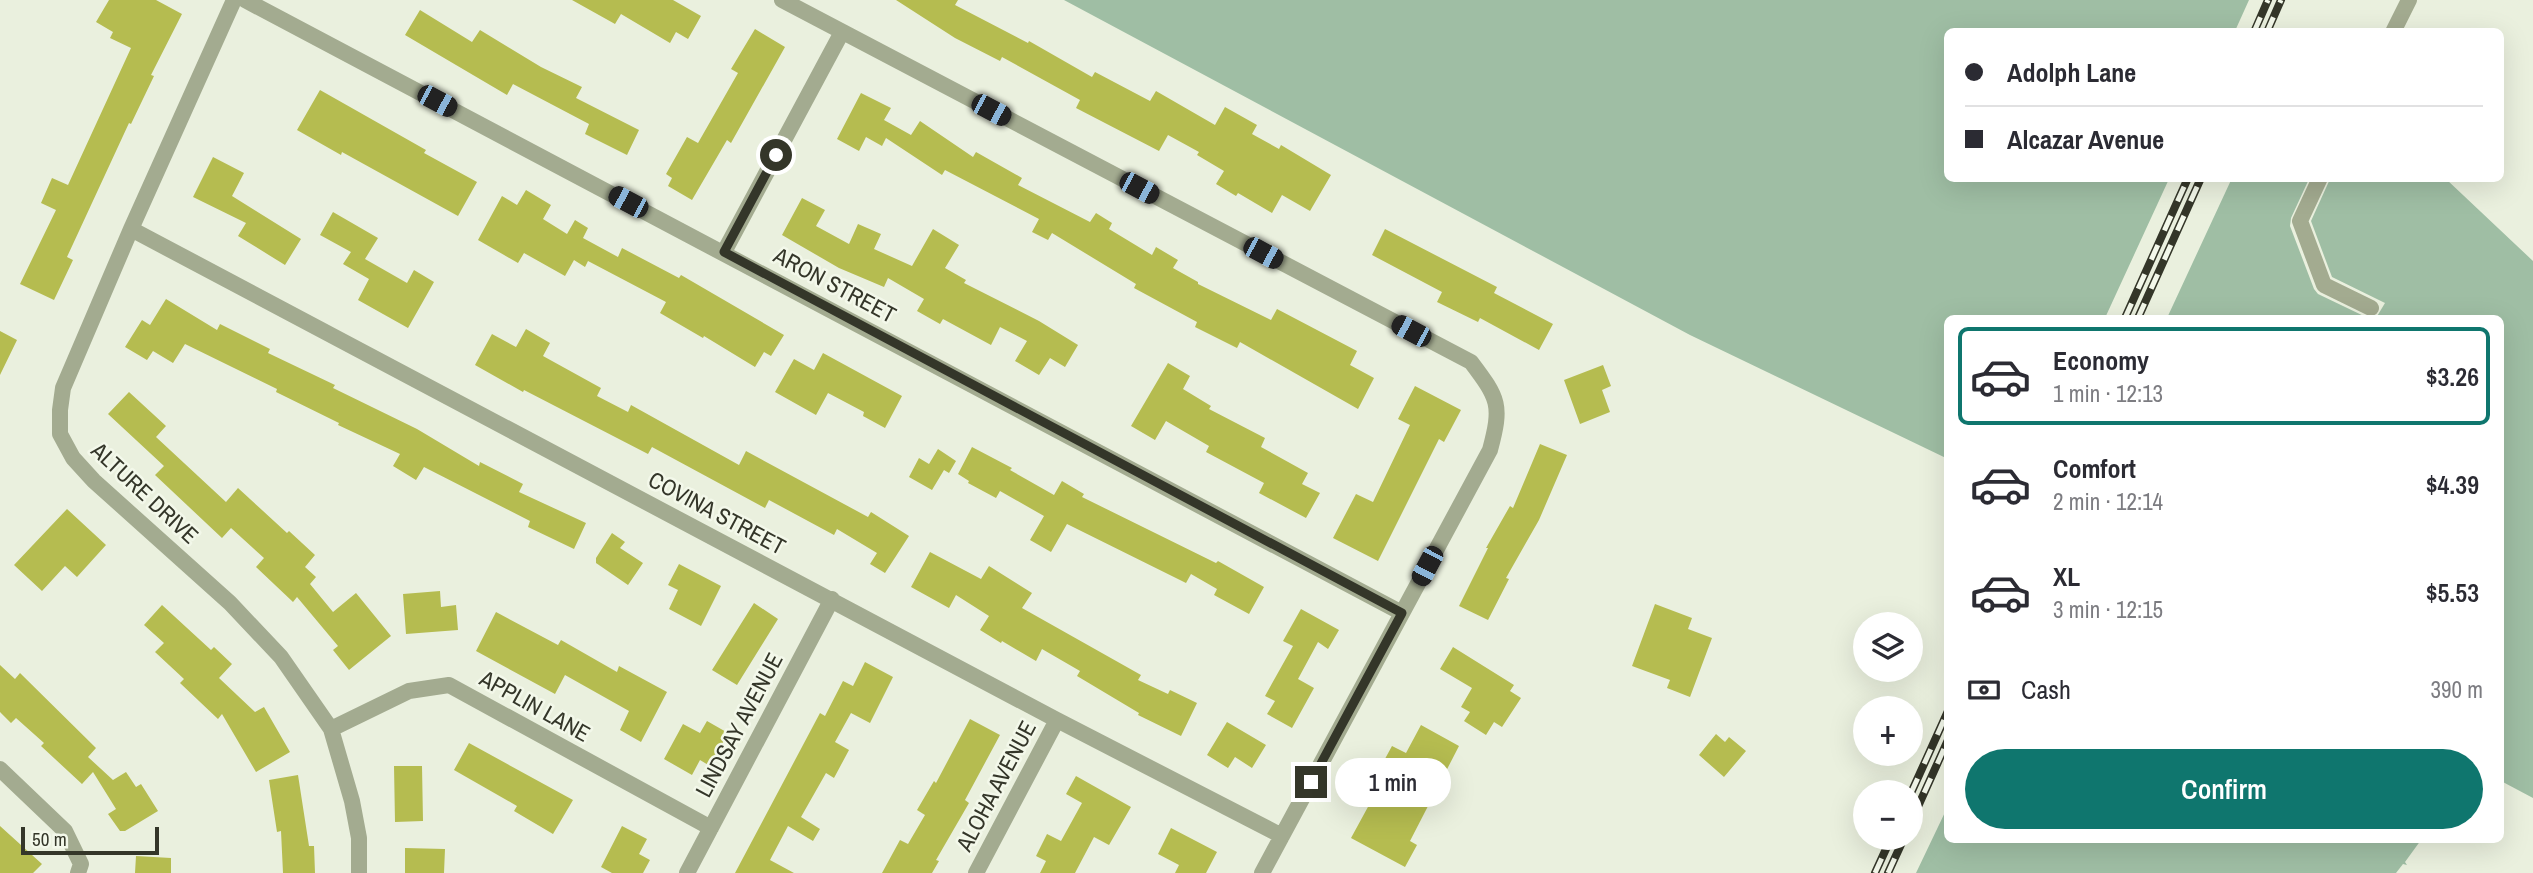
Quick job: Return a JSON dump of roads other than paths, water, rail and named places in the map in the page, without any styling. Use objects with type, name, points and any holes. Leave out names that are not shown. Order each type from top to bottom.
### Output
[{"type":"street","name":"ALTURE DRIVE","points":[[234,0],[131,229],[64,388],[60,434],[73,458],[94,481],[230,603],[281,657],[331,729],[352,801],[359,838],[359,873]]},
{"type":"street","name":"ARON STREET","points":[[246,0],[1402,613]]},
{"type":"street","points":[[782,0],[1471,362],[1494,392],[1497,421],[1490,450],[1262,873]]},
{"type":"street","points":[[2395,28],[2409,0]]},
{"type":"street","points":[[724,252],[842,32]]},
{"type":"street","points":[[2318,182],[2300,221],[2324,285],[2371,308]]},
{"type":"street","name":"COVINA STREET","points":[[131,229],[1057,720],[1282,836]]},
{"type":"street","name":"LINDSAY AVENUE","points":[[687,873],[832,599]]},
{"type":"street","name":"APPLIN LANE","points":[[331,729],[409,691],[449,685],[711,828]]},
{"type":"street","name":"ALOHA AVENUE","points":[[976,873],[1057,720]]},
{"type":"street","points":[[0,769],[65,831],[81,864],[78,873]]},
{"type":"railway","points":[[2256,28],[2268,0]]},
{"type":"railway","points":[[2269,28],[2281,0]]},
{"type":"railway","points":[[2126,315],[2186,182]]},
{"type":"railway","points":[[2139,315],[2199,182]]},
{"type":"railway","points":[[1917,780],[1944,720]]},
{"type":"railway","points":[[1923,795],[1944,749]]},
{"type":"railway","points":[[1875,873],[1886,850]]},
{"type":"railway","points":[[1888,873],[1899,850]]}]
